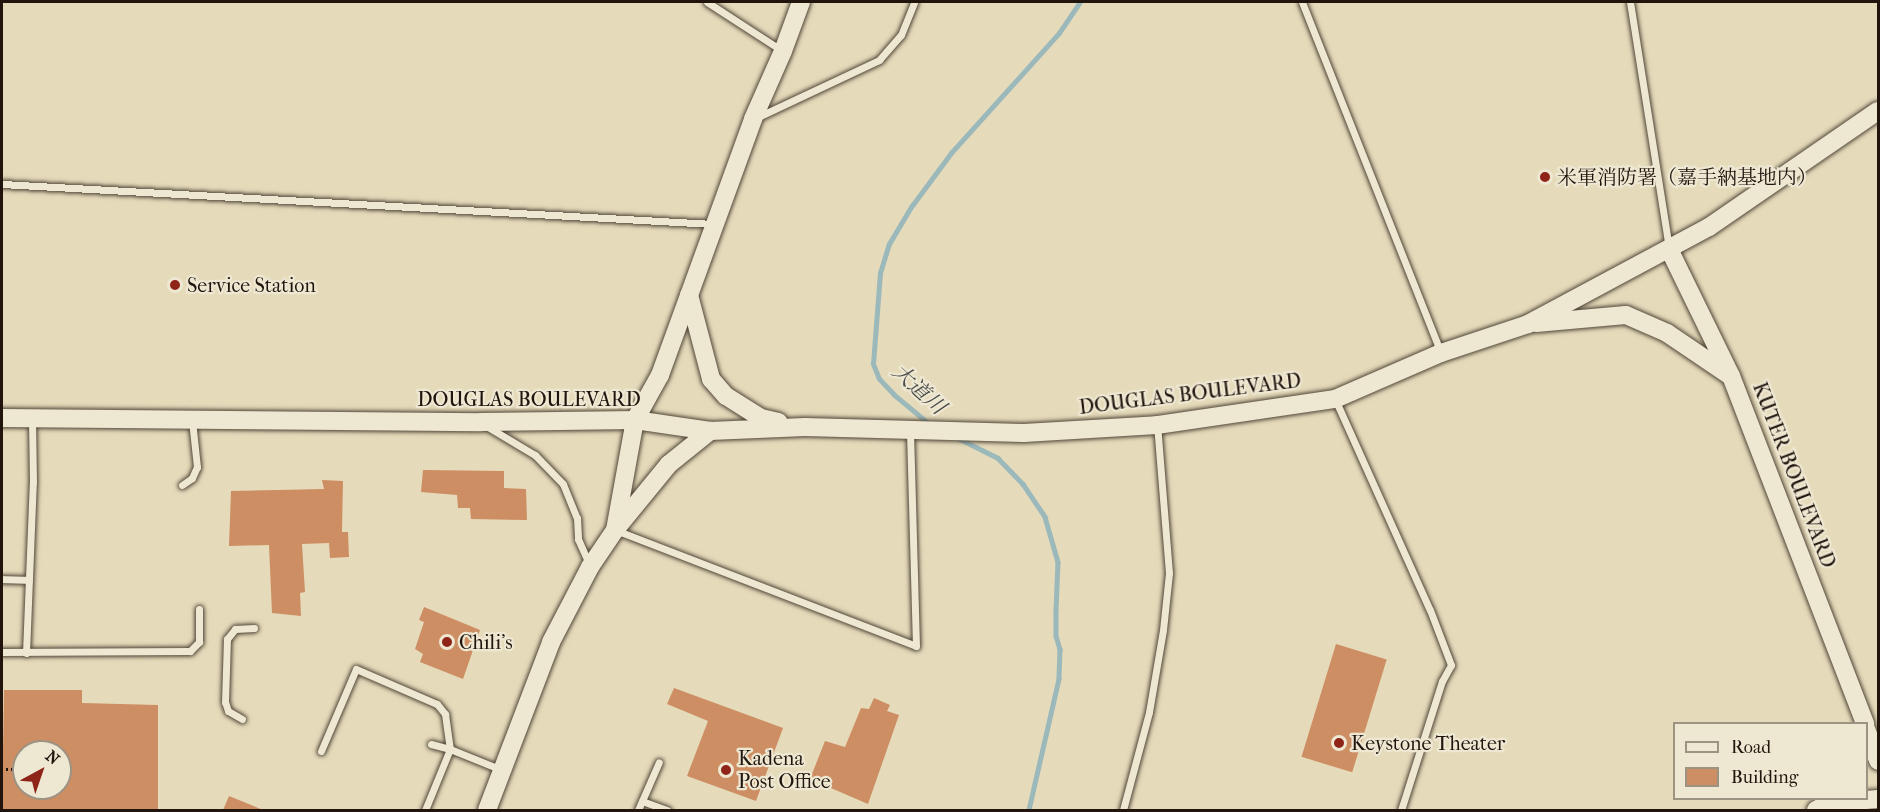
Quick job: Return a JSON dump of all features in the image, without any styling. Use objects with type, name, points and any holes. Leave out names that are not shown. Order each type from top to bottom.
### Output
[{"type":"street","points":[[615,530],[635,420],[660,375],[753,119],[783,51],[801,2]]},
{"type":"street","name":"DOUGLAS BOULEVARD","points":[[2,418],[481,422],[635,420],[710,430],[805,427],[1024,433],[1157,425],[1335,399],[1440,353],[1528,324],[1709,227],[1878,111]]},
{"type":"street","name":"KUTER BOULEVARD","points":[[1669,249],[1731,376],[1864,722]]},
{"type":"street","points":[[689,295],[711,379],[726,396],[761,418],[805,427]]},
{"type":"street","points":[[1528,324],[1626,315],[1667,333],[1731,376]]},
{"type":"street","points":[[487,810],[551,642],[590,567],[615,530],[669,464],[710,430]]},
{"type":"street","points":[[1868,734],[1878,761]]},
{"type":"street","points":[[1816,810],[1829,803],[1866,800]]},
{"type":"lane","points":[[707,2],[783,51]]},
{"type":"lane","points":[[753,119],[879,60],[901,35],[914,2]]},
{"type":"lane","points":[[1302,2],[1440,353]]},
{"type":"lane","points":[[1630,2],[1669,249]]},
{"type":"lane","points":[[2,184],[715,224]]},
{"type":"lane","points":[[1335,399],[1417,581],[1451,665],[1442,681],[1401,810]]},
{"type":"lane","points":[[26,653],[33,482],[32,418]]},
{"type":"lane","points":[[182,485],[192,478],[197,467],[192,420]]},
{"type":"lane","points":[[481,422],[535,455],[563,484],[578,518],[578,539],[590,567]]},
{"type":"lane","points":[[1123,810],[1149,712],[1163,630],[1169,573],[1157,425]]},
{"type":"lane","points":[[615,530],[916,646],[910,431]]},
{"type":"lane","points":[[2,579],[29,580]]},
{"type":"lane","points":[[2,652],[190,651],[199,642],[199,609]]},
{"type":"lane","points":[[242,719],[228,711],[225,702],[227,639],[235,629],[254,628]]},
{"type":"lane","points":[[321,752],[356,669],[437,704],[445,714],[450,749],[425,810]]},
{"type":"lane","points":[[431,744],[450,749],[502,770]]},
{"type":"lane","points":[[638,810],[659,762]]},
{"type":"lane","points":[[642,801],[667,810]]},
{"type":"building","points":[[423,470],[504,471],[504,488],[526,489],[527,520],[471,519],[470,508],[458,508],[457,495],[421,492]]},
{"type":"building","points":[[322,480],[343,481],[342,532],[348,532],[349,557],[330,558],[329,543],[302,544],[305,592],[300,593],[301,616],[272,613],[269,545],[229,546],[231,491],[324,489]]},
{"type":"building","name":"Chili's","points":[[424,607],[480,630],[463,679],[420,662],[423,654],[415,649],[424,622],[419,620]]},
{"type":"building","points":[[1336,644],[1387,659],[1352,772],[1302,757]]},
{"type":"building","points":[[674,688],[783,728],[756,801],[687,776],[708,721],[667,704]]},
{"type":"building","points":[[4,690],[82,690],[82,703],[158,705],[158,810],[2,810]]},
{"type":"building","points":[[874,698],[890,705],[887,711],[899,715],[868,804],[810,779],[825,741],[845,747],[861,708],[869,709]]},
{"type":"building","points":[[229,796],[263,810],[223,810]]},
{"type":"waterway","name":"大道川","points":[[929,424],[894,395],[879,379],[873,364],[880,273],[889,244],[911,207],[951,153],[1059,33],[1080,2]]},
{"type":"waterway","name":"大道川","points":[[958,438],[998,458],[1023,484],[1045,517],[1058,562],[1056,636],[1060,649],[1059,679],[1029,810]]},
{"type":"place","name":"米軍消防署（嘉手納基地内）","points":[[1545,177]]},
{"type":"place","name":"Service Station","points":[[175,285]]},
{"type":"place","name":"Chili's","points":[[447,642]]},
{"type":"place","name":"Keystone Theater","points":[[1339,743]]},
{"type":"place","name":"Kadena Post Office","points":[[726,770]]}]
